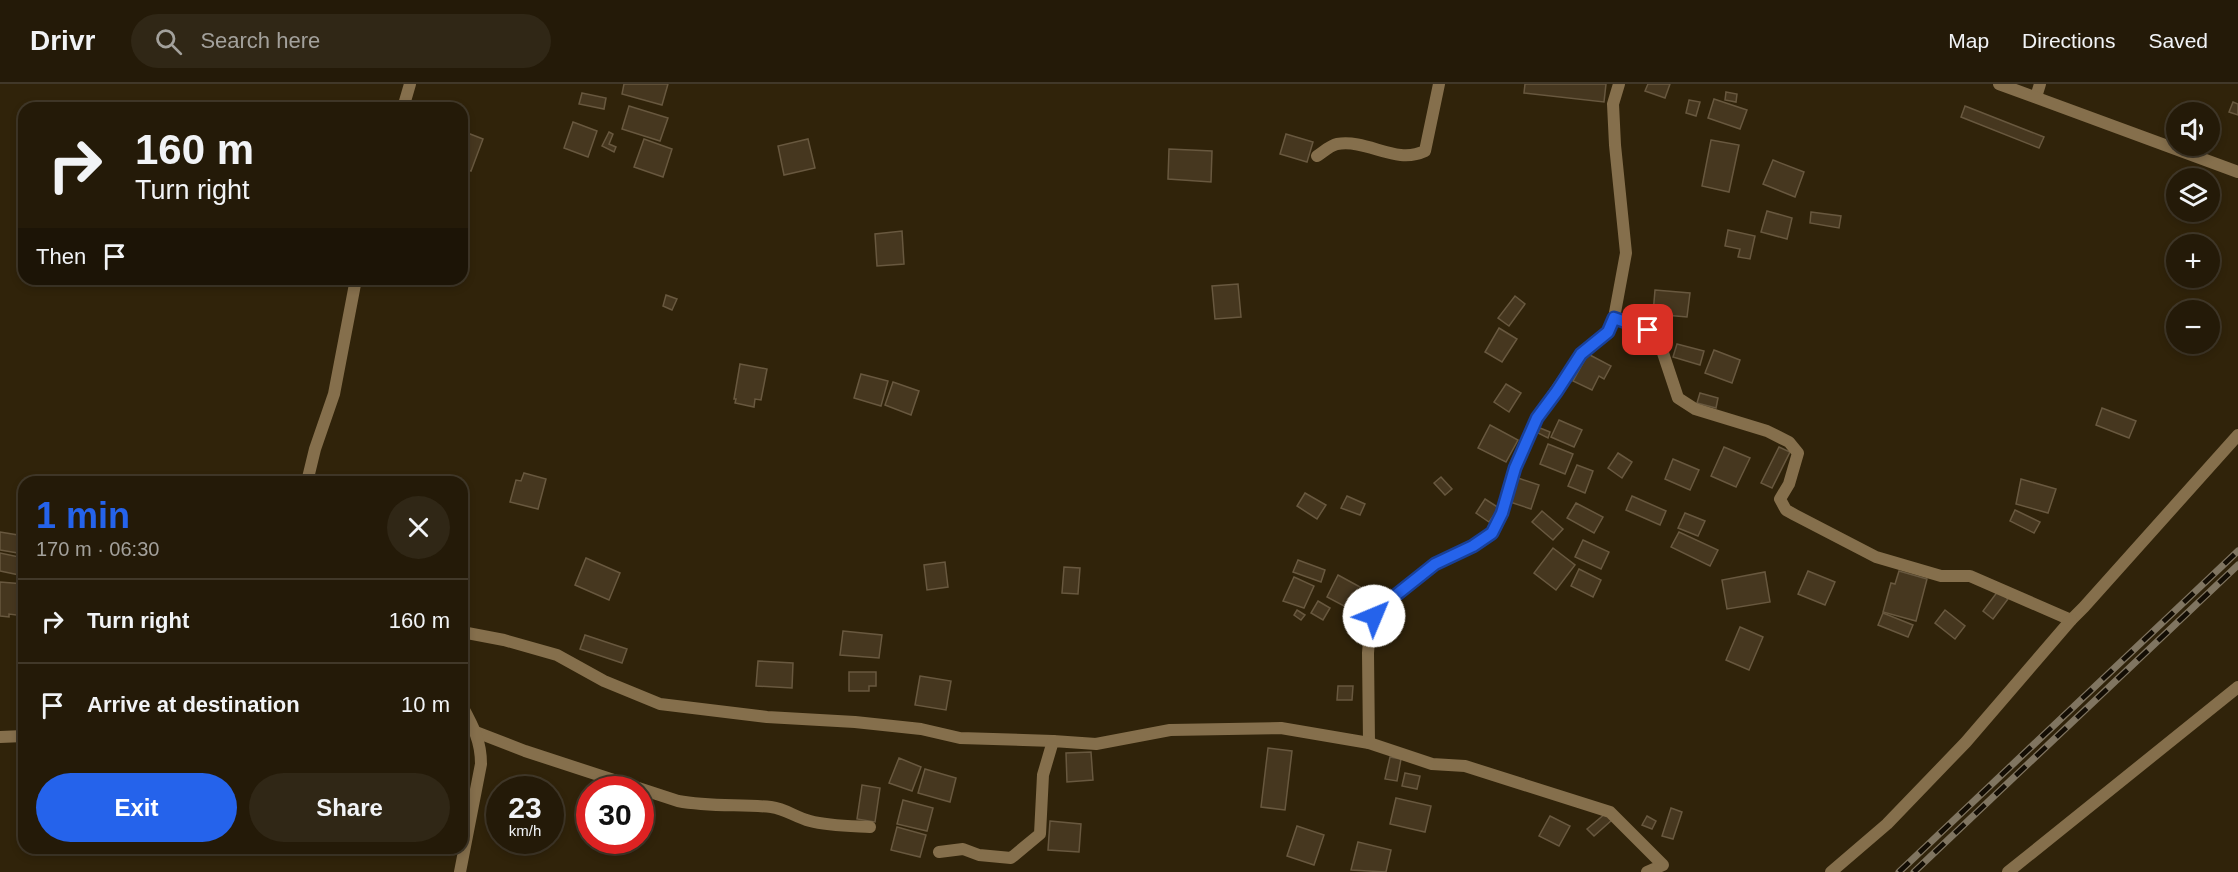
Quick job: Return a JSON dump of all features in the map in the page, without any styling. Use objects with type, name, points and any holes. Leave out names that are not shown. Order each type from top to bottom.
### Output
[{"type":"street","points":[[405,102],[410,84]]},
{"type":"street","points":[[1317,156],[1335,144],[1362,144],[1399,156],[1413,156],[1425,151],[1439,84]]},
{"type":"street","points":[[1369,743],[1368,653],[1370,628],[1374,616],[1386,603],[1435,564],[1473,546],[1492,533],[1502,513],[1515,468],[1537,418],[1581,354],[1608,332],[1614,318],[1626,253],[1614,145],[1613,104],[1619,84]]},
{"type":"street","points":[[1999,84],[2238,172]]},
{"type":"street","points":[[2036,98],[2040,84]]},
{"type":"street","points":[[308,476],[334,394],[355,285]]},
{"type":"street","points":[[1614,318],[1648,330],[1658,338],[1678,398],[1695,409],[1767,430],[1789,442],[1798,453],[1789,484],[1780,500],[1786,510],[1876,557],[1941,576],[1970,576],[2071,620]]},
{"type":"street","points":[[1831,872],[1887,824],[1966,742],[2071,620],[2085,608],[2238,435]]},
{"type":"street","points":[[468,633],[504,640],[557,655],[604,681],[660,704],[767,717],[855,722],[921,729],[960,738],[1096,744],[1170,730],[1281,728],[1369,743],[1432,764],[1465,766],[1610,812],[1668,868]]},
{"type":"street","points":[[2008,872],[2238,687]]},
{"type":"street","points":[[468,717],[481,747],[481,764],[468,831]]},
{"type":"street","points":[[476,732],[525,751],[678,801],[696,804],[771,807],[785,809],[796,817],[812,822],[870,827]]},
{"type":"street","points":[[0,737],[18,736]]},
{"type":"street","points":[[939,852],[963,849],[979,855],[1011,858],[1040,834],[1043,775],[1053,741]]},
{"type":"street","points":[[460,872],[464,854]]},
{"type":"street","points":[[1647,872],[1668,868]]},
{"type":"building","points":[[624,84],[668,84],[662,105],[622,94]]},
{"type":"building","points":[[1525,84],[1606,84],[1604,102],[1524,93]]},
{"type":"building","points":[[1648,84],[1670,84],[1665,98],[1645,91]]},
{"type":"building","points":[[1726,92],[1737,94],[1736,102],[1725,100]]},
{"type":"building","points":[[582,93],[606,98],[604,109],[579,104]]},
{"type":"building","points":[[1714,99],[1747,110],[1740,129],[1708,118]]},
{"type":"building","points":[[1689,100],[1700,102],[1696,116],[1686,113]]},
{"type":"building","points":[[2233,102],[2238,104],[2238,115],[2229,112]]},
{"type":"building","points":[[629,106],[668,118],[660,141],[622,129]]},
{"type":"building","points":[[1965,106],[2044,137],[2039,148],[1961,117]]},
{"type":"building","points":[[573,122],[597,131],[588,157],[564,148]]},
{"type":"building","points":[[609,132],[613,134],[609,144],[616,147],[614,152],[602,146]]},
{"type":"building","points":[[468,133],[483,139],[471,171],[468,170]]},
{"type":"building","points":[[1286,134],[1313,142],[1307,162],[1280,154]]},
{"type":"building","points":[[644,139],[672,149],[663,177],[634,167]]},
{"type":"building","points":[[808,139],[815,168],[784,175],[778,146]]},
{"type":"building","points":[[1711,140],[1739,145],[1729,192],[1702,186]]},
{"type":"building","points":[[1169,149],[1212,151],[1211,182],[1168,179]]},
{"type":"building","points":[[1773,160],[1804,172],[1795,197],[1763,184]]},
{"type":"building","points":[[1767,211],[1792,218],[1787,239],[1761,232]]},
{"type":"building","points":[[1811,212],[1841,216],[1839,228],[1810,223]]},
{"type":"building","points":[[1728,230],[1755,236],[1750,259],[1738,257],[1740,249],[1725,246]]},
{"type":"building","points":[[902,231],[904,264],[877,266],[875,234]]},
{"type":"building","points":[[1238,284],[1241,317],[1215,319],[1212,286]]},
{"type":"building","points":[[1655,290],[1690,293],[1687,317],[1653,314]]},
{"type":"building","points":[[666,295],[677,299],[672,310],[663,306]]},
{"type":"building","points":[[1515,296],[1525,304],[1509,326],[1498,318]]},
{"type":"building","points":[[1499,328],[1517,339],[1502,362],[1485,352]]},
{"type":"building","points":[[1677,344],[1704,351],[1700,365],[1673,357]]},
{"type":"building","points":[[1714,350],[1740,360],[1732,383],[1705,373]]},
{"type":"building","points":[[1588,354],[1611,366],[1604,379],[1599,376],[1592,390],[1573,381]]},
{"type":"building","points":[[740,364],[767,369],[761,400],[755,399],[754,407],[735,403]]},
{"type":"building","points":[[861,374],[888,381],[881,406],[854,398]]},
{"type":"building","points":[[893,382],[919,391],[911,415],[885,405]]},
{"type":"building","points":[[1506,384],[1521,393],[1509,412],[1494,402]]},
{"type":"building","points":[[1700,393],[1718,398],[1716,408],[1697,403]]},
{"type":"building","points":[[2102,408],[2136,421],[2129,438],[2096,425]]},
{"type":"building","points":[[1559,420],[1582,430],[1574,447],[1551,437]]},
{"type":"building","points":[[1490,425],[1518,440],[1506,462],[1478,448]]},
{"type":"building","points":[[1540,428],[1550,432],[1548,438],[1538,433]]},
{"type":"building","points":[[1548,444],[1573,454],[1565,474],[1540,464]]},
{"type":"building","points":[[1724,447],[1750,458],[1736,487],[1711,476]]},
{"type":"building","points":[[1779,447],[1790,452],[1772,488],[1761,483]]},
{"type":"building","points":[[1618,453],[1632,462],[1622,478],[1608,468]]},
{"type":"building","points":[[1673,459],[1699,470],[1690,490],[1665,479]]},
{"type":"building","points":[[1577,465],[1593,471],[1585,493],[1568,486]]},
{"type":"building","points":[[524,473],[546,479],[538,509],[510,502],[516,480],[521,481]]},
{"type":"building","points":[[1441,477],[1452,489],[1445,495],[1434,483]]},
{"type":"building","points":[[1518,478],[1539,485],[1531,509],[1510,502]]},
{"type":"building","points":[[2021,479],[2056,489],[2048,513],[2016,504]]},
{"type":"building","points":[[1305,493],[1326,505],[1317,519],[1297,506]]},
{"type":"building","points":[[1347,496],[1365,504],[1360,515],[1341,508]]},
{"type":"building","points":[[1632,496],[1666,511],[1660,525],[1626,510]]},
{"type":"building","points":[[1485,499],[1499,508],[1489,522],[1476,513]]},
{"type":"building","points":[[1576,503],[1603,517],[1594,533],[1567,518]]},
{"type":"building","points":[[2015,510],[2040,522],[2034,533],[2010,521]]},
{"type":"building","points":[[1542,511],[1563,529],[1553,540],[1532,522]]},
{"type":"building","points":[[1685,513],[1705,521],[1698,536],[1678,528]]},
{"type":"building","points":[[0,532],[18,535],[18,553],[0,550]]},
{"type":"building","points":[[1679,532],[1718,550],[1710,566],[1671,547]]},
{"type":"building","points":[[1583,540],[1609,552],[1601,569],[1575,557]]},
{"type":"building","points":[[1553,548],[1575,565],[1556,590],[1534,573]]},
{"type":"building","points":[[0,553],[18,557],[18,575],[0,571]]},
{"type":"building","points":[[586,558],[620,573],[609,600],[575,585]]},
{"type":"building","points":[[1298,560],[1325,570],[1321,582],[1293,572]]},
{"type":"building","points":[[945,562],[948,587],[927,590],[924,565]]},
{"type":"building","points":[[1064,567],[1080,568],[1078,594],[1062,593]]},
{"type":"building","points":[[1579,569],[1601,580],[1593,597],[1571,586]]},
{"type":"building","points":[[1808,571],[1835,582],[1825,605],[1798,594]]},
{"type":"building","points":[[1899,571],[1927,579],[1916,621],[1883,612],[1891,583],[1895,584]]},
{"type":"building","points":[[1765,572],[1770,602],[1727,609],[1722,580]]},
{"type":"building","points":[[1338,575],[1373,594],[1361,615],[1327,597]]},
{"type":"building","points":[[1294,577],[1314,586],[1304,608],[1283,601]]},
{"type":"building","points":[[0,582],[18,584],[18,615],[0,616]]},
{"type":"building","points":[[1998,591],[2008,599],[1993,619],[1983,611]]},
{"type":"building","points":[[1318,601],[1330,608],[1323,620],[1311,613]]},
{"type":"building","points":[[1297,610],[1305,615],[1301,620],[1294,615]]},
{"type":"building","points":[[1945,610],[1965,626],[1955,639],[1935,623]]},
{"type":"building","points":[[1883,613],[1913,625],[1908,637],[1878,625]]},
{"type":"building","points":[[1740,627],[1763,637],[1749,670],[1726,660]]},
{"type":"building","points":[[843,631],[882,635],[879,658],[840,655]]},
{"type":"building","points":[[585,635],[627,649],[622,663],[580,649]]},
{"type":"building","points":[[758,661],[793,663],[792,688],[756,686]]},
{"type":"building","points":[[849,672],[876,672],[876,686],[869,686],[869,691],[849,691]]},
{"type":"building","points":[[920,676],[951,681],[946,710],[915,705]]},
{"type":"building","points":[[1338,686],[1353,686],[1352,700],[1337,700]]},
{"type":"building","points":[[1268,748],[1292,751],[1285,810],[1261,807]]},
{"type":"building","points":[[1091,752],[1093,780],[1067,782],[1066,753]]},
{"type":"building","points":[[1390,757],[1401,759],[1397,781],[1385,779]]},
{"type":"building","points":[[899,758],[921,767],[912,791],[889,783]]},
{"type":"building","points":[[925,769],[956,778],[950,802],[918,793]]},
{"type":"building","points":[[1405,773],[1420,776],[1417,789],[1402,786]]},
{"type":"building","points":[[862,785],[880,788],[875,822],[857,819]]},
{"type":"building","points":[[1396,798],[1431,806],[1425,832],[1390,824]]},
{"type":"building","points":[[903,800],[933,808],[927,831],[897,824]]},
{"type":"building","points":[[1671,808],[1682,812],[1673,839],[1662,836]]},
{"type":"building","points":[[1606,813],[1612,820],[1594,836],[1587,829]]},
{"type":"building","points":[[1550,816],[1570,826],[1559,846],[1539,836]]},
{"type":"building","points":[[1647,816],[1656,821],[1652,829],[1642,825]]},
{"type":"building","points":[[1050,821],[1081,824],[1079,852],[1048,850]]},
{"type":"building","points":[[1297,826],[1324,835],[1314,865],[1287,856]]},
{"type":"building","points":[[897,827],[926,835],[920,857],[891,850]]},
{"type":"building","points":[[1358,842],[1391,850],[1386,872],[1351,870]]},
{"type":"railway","points":[[1899,872],[2238,551]]},
{"type":"railway","points":[[1914,872],[2238,565]]},
{"type":"route","points":[[1374,616],[1386,603],[1435,564],[1473,546],[1492,533],[1502,513],[1515,468],[1537,418],[1581,354],[1608,332],[1614,318],[1648,330]]}]
